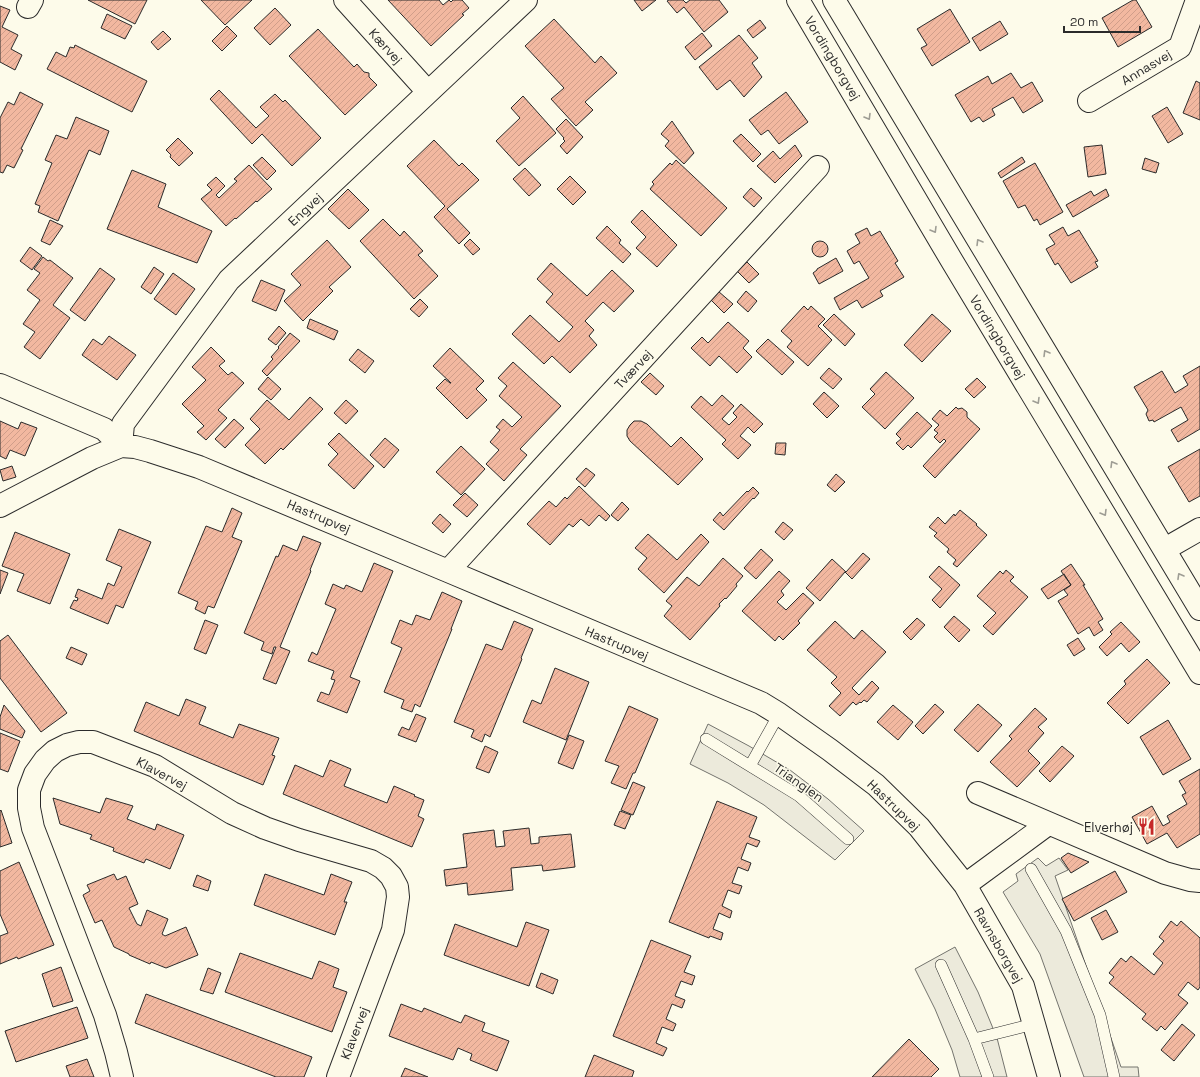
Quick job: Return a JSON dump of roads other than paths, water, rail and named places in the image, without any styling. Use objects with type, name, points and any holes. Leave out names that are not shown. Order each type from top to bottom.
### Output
[{"type":"street","name":"Kærvej","points":[[345,0],[428,92]]},
{"type":"street","name":"Engvej","points":[[121,446],[123,424],[229,280],[526,0]]},
{"type":"street","name":"Vordingborgvej","points":[[798,0],[948,254],[1200,673]]},
{"type":"street","points":[[834,0],[1200,609]]},
{"type":"street","name":"Annasvej","points":[[1089,101],[1180,47],[1197,0]]},
{"type":"street","name":"Tværvej","points":[[448,570],[818,167]]},
{"type":"street","points":[[0,385],[104,429],[121,446]]},
{"type":"street","name":"Hastrupvej","points":[[0,506],[92,458],[121,446],[150,450],[199,467],[448,570],[760,704],[779,714],[876,785],[918,827],[965,884]]},
{"type":"street","points":[[1165,549],[1200,529]]},
{"type":"street","name":"Klavervej","points":[[122,1077],[105,1016],[33,828],[29,808],[29,790],[35,774],[45,760],[55,751],[67,745],[79,742],[94,742],[155,766],[232,813],[265,828],[371,861],[383,868],[391,876],[397,887],[398,897],[393,930],[338,1077]]},
{"type":"street","points":[[978,793],[1165,873],[1190,880],[1200,881]]},
{"type":"street","points":[[965,884],[1048,824]]},
{"type":"street","name":"Ravnsborgvej","points":[[965,884],[1023,986],[1049,1077]]},
{"type":"lane","points":[[750,766],[779,714]]},
{"type":"lane","name":"Trianglen","points":[[706,739],[799,796],[848,839]]},
{"type":"lane","points":[[1031,869],[1066,931],[1100,1015],[1114,1077]]},
{"type":"lane","points":[[941,965],[974,1039],[988,1077]]},
{"type":"lane","points":[[974,1039],[1034,1024]]},
{"type":"place","name":"Elverhøj","points":[[1146,827]]}]
